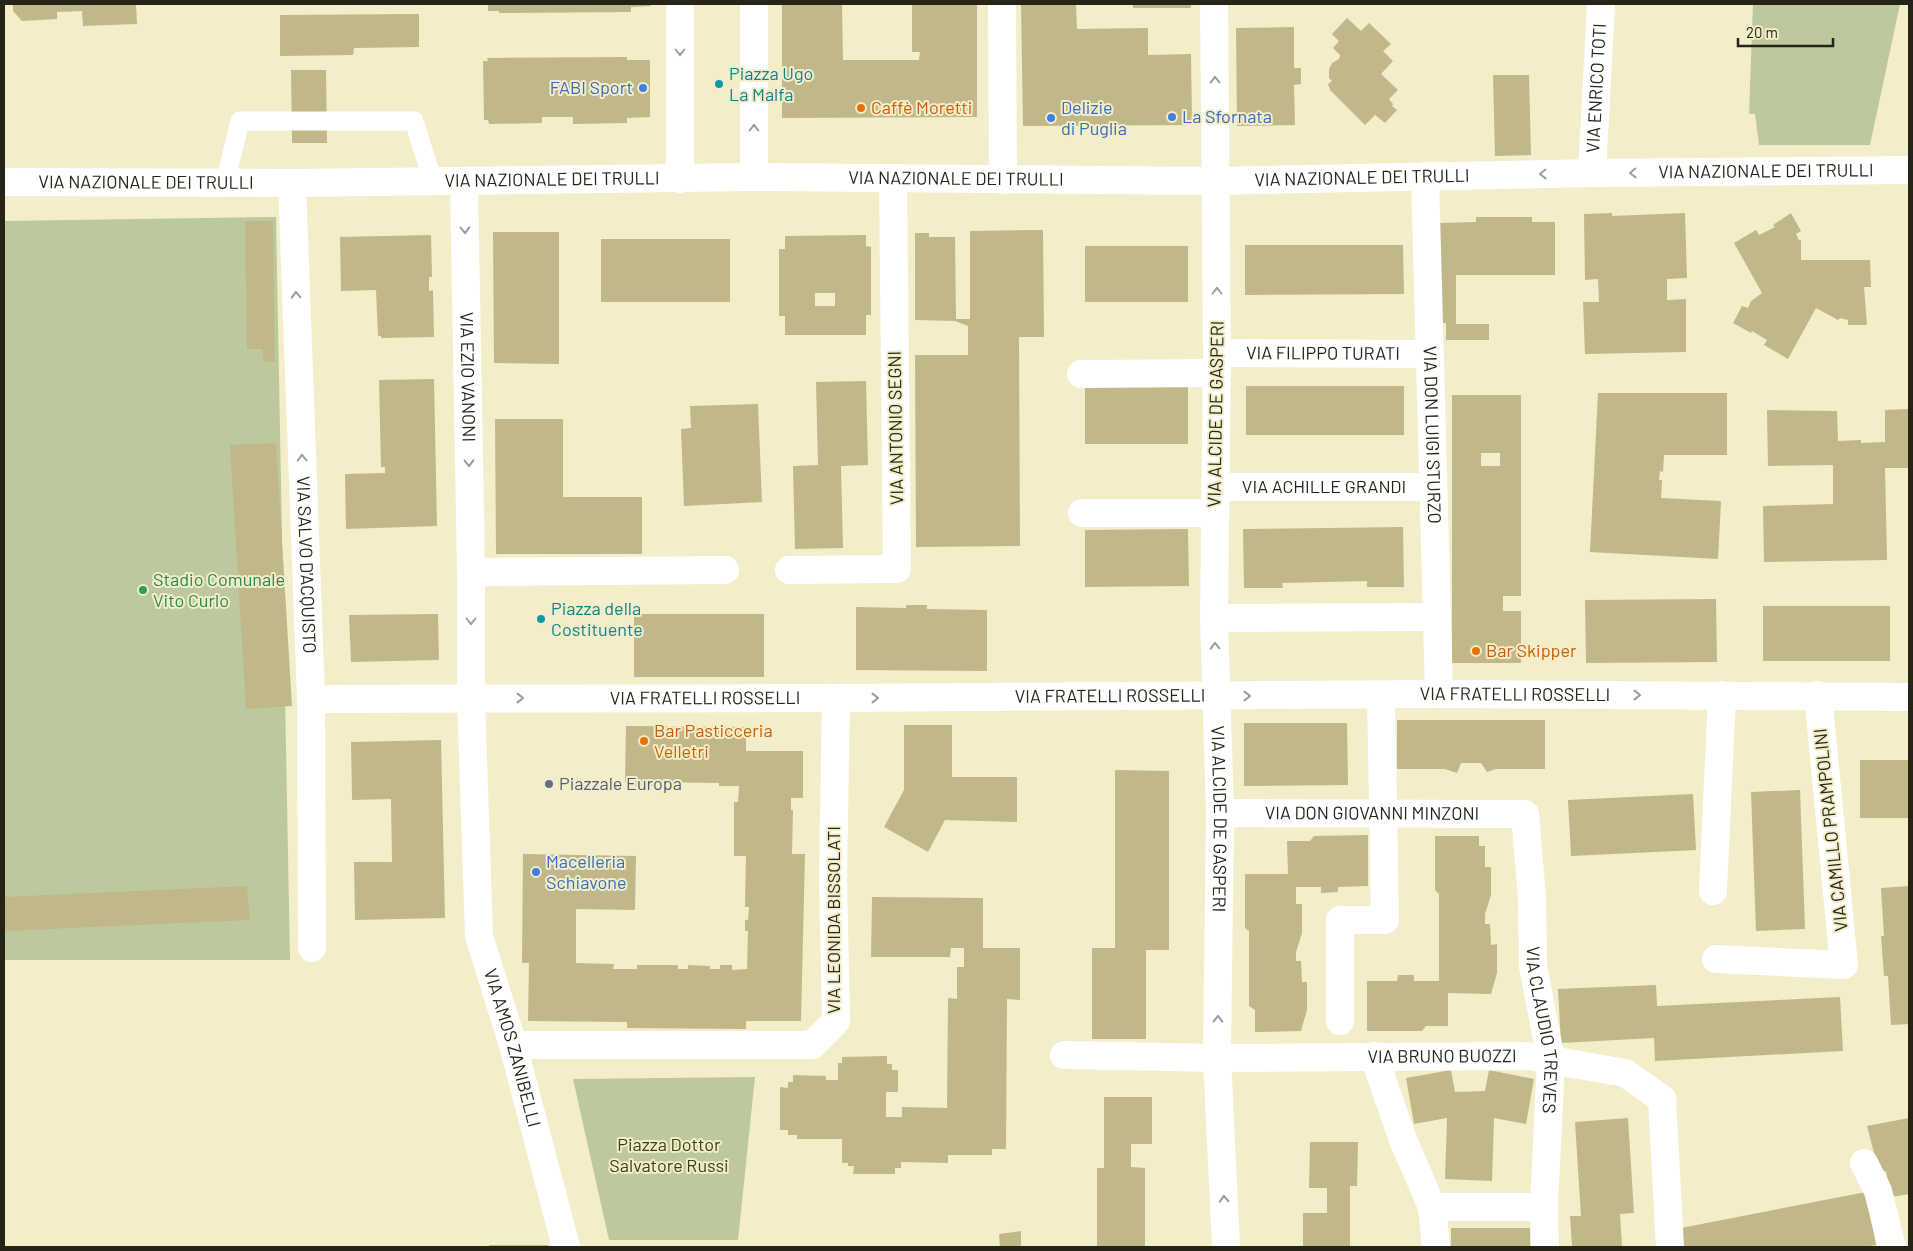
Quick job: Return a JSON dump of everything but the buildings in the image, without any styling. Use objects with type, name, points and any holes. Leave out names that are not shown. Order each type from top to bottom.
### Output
[{"type":"street","points":[[680,4],[680,179]]},
{"type":"street","points":[[754,4],[754,177]]},
{"type":"street","points":[[1002,4],[1003,180]]},
{"type":"street","name":"VIA ALCIDE DE GASPERI","points":[[1214,4],[1217,363],[1214,618],[1220,813],[1218,1058],[1226,1247]]},
{"type":"street","name":"VIA ENRICO TOTI","points":[[1592,173],[1601,4]]},
{"type":"street","name":"VIA NAZIONALE DEI TRULLI","points":[[4,182],[464,182],[754,177],[1216,181],[1592,173],[1909,170]]},
{"type":"street","name":"VIA DON LUIGI STURZO","points":[[1425,176],[1439,694]]},
{"type":"street","name":"VIA ANTONIO SEGNI","points":[[790,570],[897,569],[893,178]]},
{"type":"street","name":"VIA EZIO VANONI","points":[[464,182],[471,572]]},
{"type":"street","name":"VIA SALVO D'ACQUISTO","points":[[292,183],[311,699],[312,948]]},
{"type":"street","name":"VIA FILIPPO TURATI","points":[[1081,374],[1217,363],[1430,354]]},
{"type":"street","name":"VIA ACHILLE GRANDI","points":[[1082,513],[1215,500],[1433,487]]},
{"type":"street","points":[[471,698],[471,572],[725,570]]},
{"type":"street","points":[[1214,618],[1437,617]]},
{"type":"street","name":"VIA FRATELLI ROSSELLI","points":[[311,699],[1217,697],[1439,694],[1909,697]]},
{"type":"street","points":[[1340,1021],[1340,920],[1385,920],[1381,695]]},
{"type":"street","points":[[1713,891],[1722,695]]},
{"type":"street","name":"VIA CAMILLO PRAMPOLINI","points":[[1716,959],[1844,965],[1818,695]]},
{"type":"street","name":"VIA AMOS ZANIBELLI","points":[[471,698],[479,936],[513,1045],[566,1247]]},
{"type":"street","name":"VIA LEONIDA BISSOLATI","points":[[513,1045],[812,1045],[836,1021],[834,879],[836,698]]},
{"type":"street","name":"VIA DON GIOVANNI MINZONI","points":[[1220,813],[1525,814]]},
{"type":"street","name":"VIA CLAUDIO TREVES","points":[[1525,814],[1532,898],[1534,966],[1551,1060],[1544,1207],[1545,1247]]},
{"type":"street","name":"VIA BRUNO BUOZZI","points":[[1064,1055],[1218,1058],[1528,1056],[1625,1073],[1662,1099],[1670,1247]]},
{"type":"street","points":[[1374,1056],[1402,1140],[1432,1207],[1436,1247]]},
{"type":"street","points":[[1864,1164],[1878,1191],[1892,1247]]},
{"type":"street","points":[[1432,1207],[1544,1207]]},
{"type":"lane","points":[[225,183],[240,121],[414,120],[433,182]]},
{"type":"green space","points":[[1753,4],[1900,4],[1870,145],[1759,145],[1755,114],[1749,114]]},
{"type":"green space","name":"Stadio Comunale Vito Curlo","points":[[276,217],[290,960],[4,960],[4,221]]},
{"type":"green space","name":"Piazza Dottor Salvatore Russi","points":[[755,1077],[738,1240],[609,1240],[573,1079]]},
{"type":"place","name":"Piazza Ugo La Malfa","points":[[719,84]]},
{"type":"place","name":"FABI Sport","points":[[643,88]]},
{"type":"place","name":"Caffè Moretti","points":[[861,108]]},
{"type":"place","name":"La Sfornata","points":[[1172,117]]},
{"type":"place","name":"Delizie di Puglia","points":[[1051,118]]},
{"type":"place","name":"Stadio Comunale Vito Curlo","points":[[143,590]]},
{"type":"place","name":"Piazza della Costituente","points":[[541,619]]},
{"type":"place","name":"Bar Skipper","points":[[1476,651]]},
{"type":"place","name":"Bar Pasticceria Velletri","points":[[644,741]]},
{"type":"place","name":"Piazzale Europa","points":[[549,784]]},
{"type":"place","name":"Macelleria Schiavone","points":[[536,872]]}]
